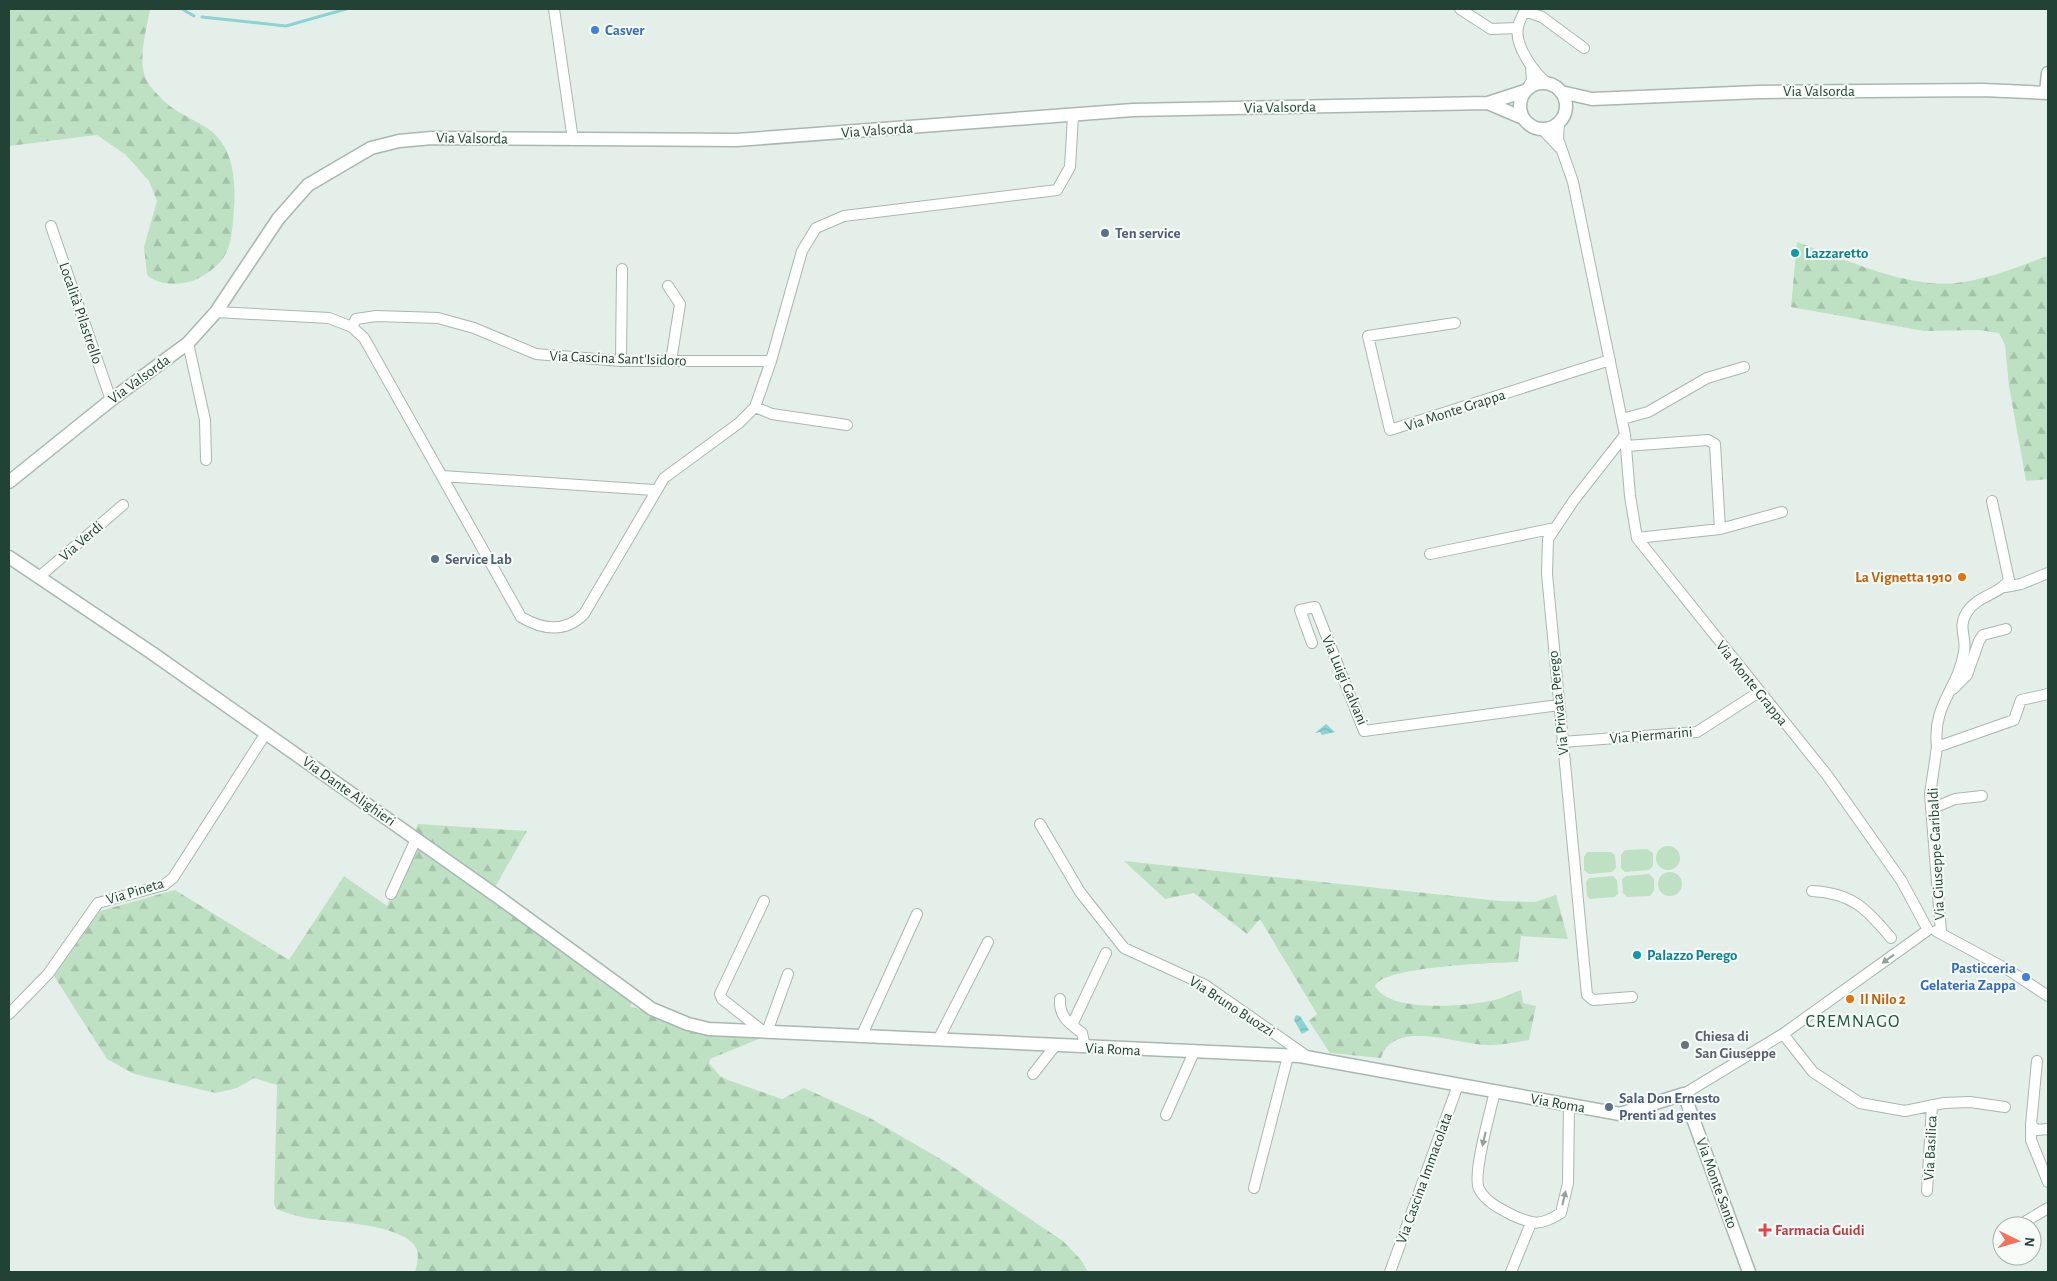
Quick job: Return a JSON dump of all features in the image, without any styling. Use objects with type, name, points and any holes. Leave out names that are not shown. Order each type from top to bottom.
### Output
[{"type":"street","points":[[554,9],[573,140]]},
{"type":"street","points":[[1460,9],[1491,29],[1517,28]]},
{"type":"street","points":[[1530,66],[1548,84],[1561,92],[1564,98],[1562,118],[1542,129],[1534,128],[1523,118],[1520,104],[1532,80],[1530,66],[1521,48],[1517,28],[1526,10],[1542,17],[1584,48]]},
{"type":"street","points":[[1566,48],[1570,37]]},
{"type":"street","name":"Via Valsorda","points":[[1561,92],[1592,99],[1758,92],[1984,90],[2047,93],[2048,73]]},
{"type":"street","points":[[1526,90],[1533,85],[1548,84]]},
{"type":"street","name":"Via Valsorda","points":[[9,482],[111,400],[188,343],[216,312],[278,219],[308,185],[371,148],[399,141],[432,138],[737,140],[1133,110],[1488,103],[1526,90]]},
{"type":"street","name":"Via Valsorda","points":[[1562,118],[1592,99]]},
{"type":"street","name":"Via Valsorda","points":[[1488,103],[1523,118]]},
{"type":"street","points":[[216,312],[329,318],[352,326],[364,338],[521,617],[535,626],[555,627],[573,624],[584,614],[654,490],[664,478],[739,423],[755,408],[772,361],[802,251],[816,228],[844,216],[1057,190],[1070,167],[1073,116]]},
{"type":"street","name":"Via Monte Grappa","points":[[1562,118],[1558,140],[1572,176],[1622,419],[1630,496],[1637,538],[1827,775],[1901,880],[1928,930]]},
{"type":"street","name":"Via Monte Grappa","points":[[1542,129],[1561,149]]},
{"type":"street","name":"Località Pilastrello","points":[[51,226],[111,400]]},
{"type":"street","points":[[621,361],[622,269]]},
{"type":"street","points":[[668,286],[680,304],[671,361]]},
{"type":"street","name":"Via Cascina Sant'Isidoro","points":[[352,326],[356,319],[376,316],[438,318],[474,328],[536,354],[621,361],[772,361]]},
{"type":"street","name":"Via Monte Grappa","points":[[1455,323],[1368,336],[1390,430],[1610,360]]},
{"type":"street","points":[[188,343],[205,420],[206,460]]},
{"type":"street","points":[[1622,419],[1648,412],[1707,378],[1744,367]]},
{"type":"street","points":[[755,408],[772,414],[847,426]]},
{"type":"street","name":"Via Privata Perego","points":[[1625,435],[1574,500],[1548,539],[1547,574],[1587,995],[1593,1000],[1632,997]]},
{"type":"street","points":[[1626,446],[1712,441],[1714,444],[1720,528]]},
{"type":"street","points":[[442,476],[654,490]]},
{"type":"street","points":[[1992,500],[2010,575],[2005,587]]},
{"type":"street","name":"Via Verdi","points":[[39,577],[123,505]]},
{"type":"street","points":[[1637,538],[1720,528],[1782,512]]},
{"type":"street","points":[[1430,554],[1556,528]]},
{"type":"street","name":"Via Dante Alighieri","points":[[9,557],[266,733],[652,1009],[688,1024]]},
{"type":"street","name":"Via Giuseppe Garibaldi","points":[[1941,932],[1930,794],[1937,747],[1935,730],[1938,713],[1964,653],[1965,642],[1961,626],[1967,612],[1976,600],[2005,587],[2022,584],[2048,573]]},
{"type":"street","name":"Via Luigi Galvani","points":[[1312,643],[1300,610],[1315,607],[1364,731],[1559,705]]},
{"type":"street","points":[[1948,693],[1967,675],[1978,641],[1983,635],[2006,629]]},
{"type":"street","name":"Via Piermarini","points":[[1562,742],[1697,732],[1759,692]]},
{"type":"street","points":[[1937,747],[2014,720],[2021,700],[2048,694]]},
{"type":"street","name":"Via Pineta","points":[[9,1014],[48,974],[98,903],[164,885],[173,878],[266,733]]},
{"type":"street","points":[[1931,809],[1955,799],[1982,796]]},
{"type":"street","name":"Via Bruno Buozzi","points":[[1040,824],[1080,892],[1124,948],[1205,985],[1309,1058]]},
{"type":"street","points":[[391,894],[416,839]]},
{"type":"street","points":[[1812,891],[1831,892],[1862,906],[1874,916],[1890,938]]},
{"type":"street","points":[[764,900],[720,994],[722,999],[766,1032],[788,974]]},
{"type":"street","points":[[861,1037],[917,914]]},
{"type":"street","points":[[1928,930],[1941,932],[2048,996]]},
{"type":"street","name":"Via Roma","points":[[688,1024],[709,1029],[1309,1058],[1620,1114],[1684,1094],[1783,1034],[1928,930]]},
{"type":"street","points":[[938,1040],[988,942]]},
{"type":"street","points":[[1072,1025],[1106,953]]},
{"type":"street","points":[[1060,999],[1064,1019],[1082,1033],[1084,1047]]},
{"type":"street","name":"Via Basilica","points":[[1783,1034],[1813,1072],[1860,1103],[1905,1111],[1932,1105],[1970,1102],[2005,1107]]},
{"type":"street","points":[[1033,1074],[1055,1046]]},
{"type":"street","points":[[1166,1115],[1194,1052]]},
{"type":"street","points":[[1254,1188],[1288,1056]]},
{"type":"street","points":[[2037,1061],[2031,1140],[2048,1182]]},
{"type":"street","name":"Via Cascina Immacolata","points":[[1390,1272],[1458,1085]]},
{"type":"street","points":[[1495,1092],[1478,1164],[1478,1188],[1493,1205],[1531,1223],[1544,1224],[1561,1213],[1568,1182],[1569,1105]]},
{"type":"street","name":"Via Monte Santo","points":[[1684,1094],[1749,1272]]},
{"type":"street","name":"Via Basilica","points":[[1927,1191],[1932,1105]]},
{"type":"street","points":[[2031,1125],[2037,1130],[2048,1129]]},
{"type":"street","points":[[2035,1216],[2048,1208]]},
{"type":"street","points":[[1511,1272],[1531,1223]]},
{"type":"green space","points":[[9,9],[150,9],[142,57],[146,79],[153,90],[168,105],[204,126],[215,135],[229,156],[235,196],[232,232],[228,249],[214,268],[197,279],[178,284],[164,283],[147,275],[144,247],[157,201],[149,181],[126,155],[97,135],[9,146]]},
{"type":"green space","points":[[1797,242],[1875,271],[1916,281],[1936,283],[1956,283],[1979,279],[2048,256],[2048,479],[2026,481],[2009,386],[2005,345],[1999,333],[1979,330],[1924,331],[1791,307]]},
{"type":"green space","points":[[418,824],[527,831],[488,899],[635,999],[630,1006],[709,1034],[761,1038],[710,1059],[709,1063],[720,1076],[782,1099],[804,1088],[868,1117],[944,1161],[1063,1241],[1081,1260],[1088,1272],[415,1272],[418,1258],[417,1250],[410,1241],[399,1234],[366,1225],[306,1218],[276,1209],[274,1204],[277,1085],[254,1078],[237,1088],[216,1093],[134,1074],[107,1059],[54,976],[70,950],[100,911],[175,890],[289,960],[344,876],[387,906]]},
{"type":"green space","points":[[1668,846],[1676,850],[1680,858],[1676,866],[1668,870],[1660,866],[1656,858],[1660,850]]},
{"type":"green space","points":[[1647,849],[1653,853],[1653,866],[1649,870],[1625,872],[1621,868],[1621,855],[1625,850]]},
{"type":"green space","points":[[1587,852],[1611,852],[1615,855],[1616,868],[1612,872],[1589,874],[1584,870],[1584,857]]},
{"type":"green space","points":[[1124,861],[1500,901],[1535,902],[1556,895],[1568,939],[1521,936],[1518,962],[1418,970],[1382,979],[1375,986],[1383,995],[1396,1001],[1431,1006],[1483,1002],[1498,999],[1521,990],[1523,1003],[1536,1006],[1529,1040],[1491,1045],[1429,1036],[1413,1036],[1399,1039],[1388,1046],[1381,1058],[1330,1053],[1309,1021],[1317,1014],[1260,919],[1247,934],[1194,893],[1165,899]]},
{"type":"green space","points":[[1670,872],[1678,876],[1682,884],[1678,892],[1670,896],[1662,892],[1658,884],[1662,876]]},
{"type":"green space","points":[[1649,874],[1654,879],[1654,891],[1650,896],[1627,897],[1623,893],[1622,879],[1626,876]]},
{"type":"green space","points":[[1613,876],[1617,880],[1618,893],[1615,897],[1590,899],[1587,896],[1586,882],[1589,878]]},
{"type":"water","points":[[1326,724],[1335,732],[1322,735],[1320,732],[1315,733]]},
{"type":"water","points":[[1296,1015],[1300,1016],[1309,1030],[1302,1034],[1294,1020]]},
{"type":"waterway","points":[[182,9],[194,16]]},
{"type":"waterway","points":[[202,17],[286,26],[346,9]]},
{"type":"place","name":"Casver","points":[[595,30]]},
{"type":"place","name":"Ten service","points":[[1105,233]]},
{"type":"place","name":"Lazzaretto","points":[[1795,253]]},
{"type":"place","name":"Service Lab","points":[[435,559]]},
{"type":"place","name":"La Vignetta 1910","points":[[1962,577]]},
{"type":"place","name":"Palazzo Perego","points":[[1637,955]]},
{"type":"place","name":"Pasticceria Gelateria Zappa","points":[[2026,977]]},
{"type":"place","name":"Il Nilo 2","points":[[1850,999]]},
{"type":"place","name":"Chiesa di San Giuseppe","points":[[1685,1045]]},
{"type":"place","name":"Sala Don Ernesto Prenti ad gentes","points":[[1609,1107]]},
{"type":"place","name":"Farmacia Guidi","points":[[1765,1230]]},
{"type":"district","name":"CREMNAGO","points":[[1853,1021]]}]
